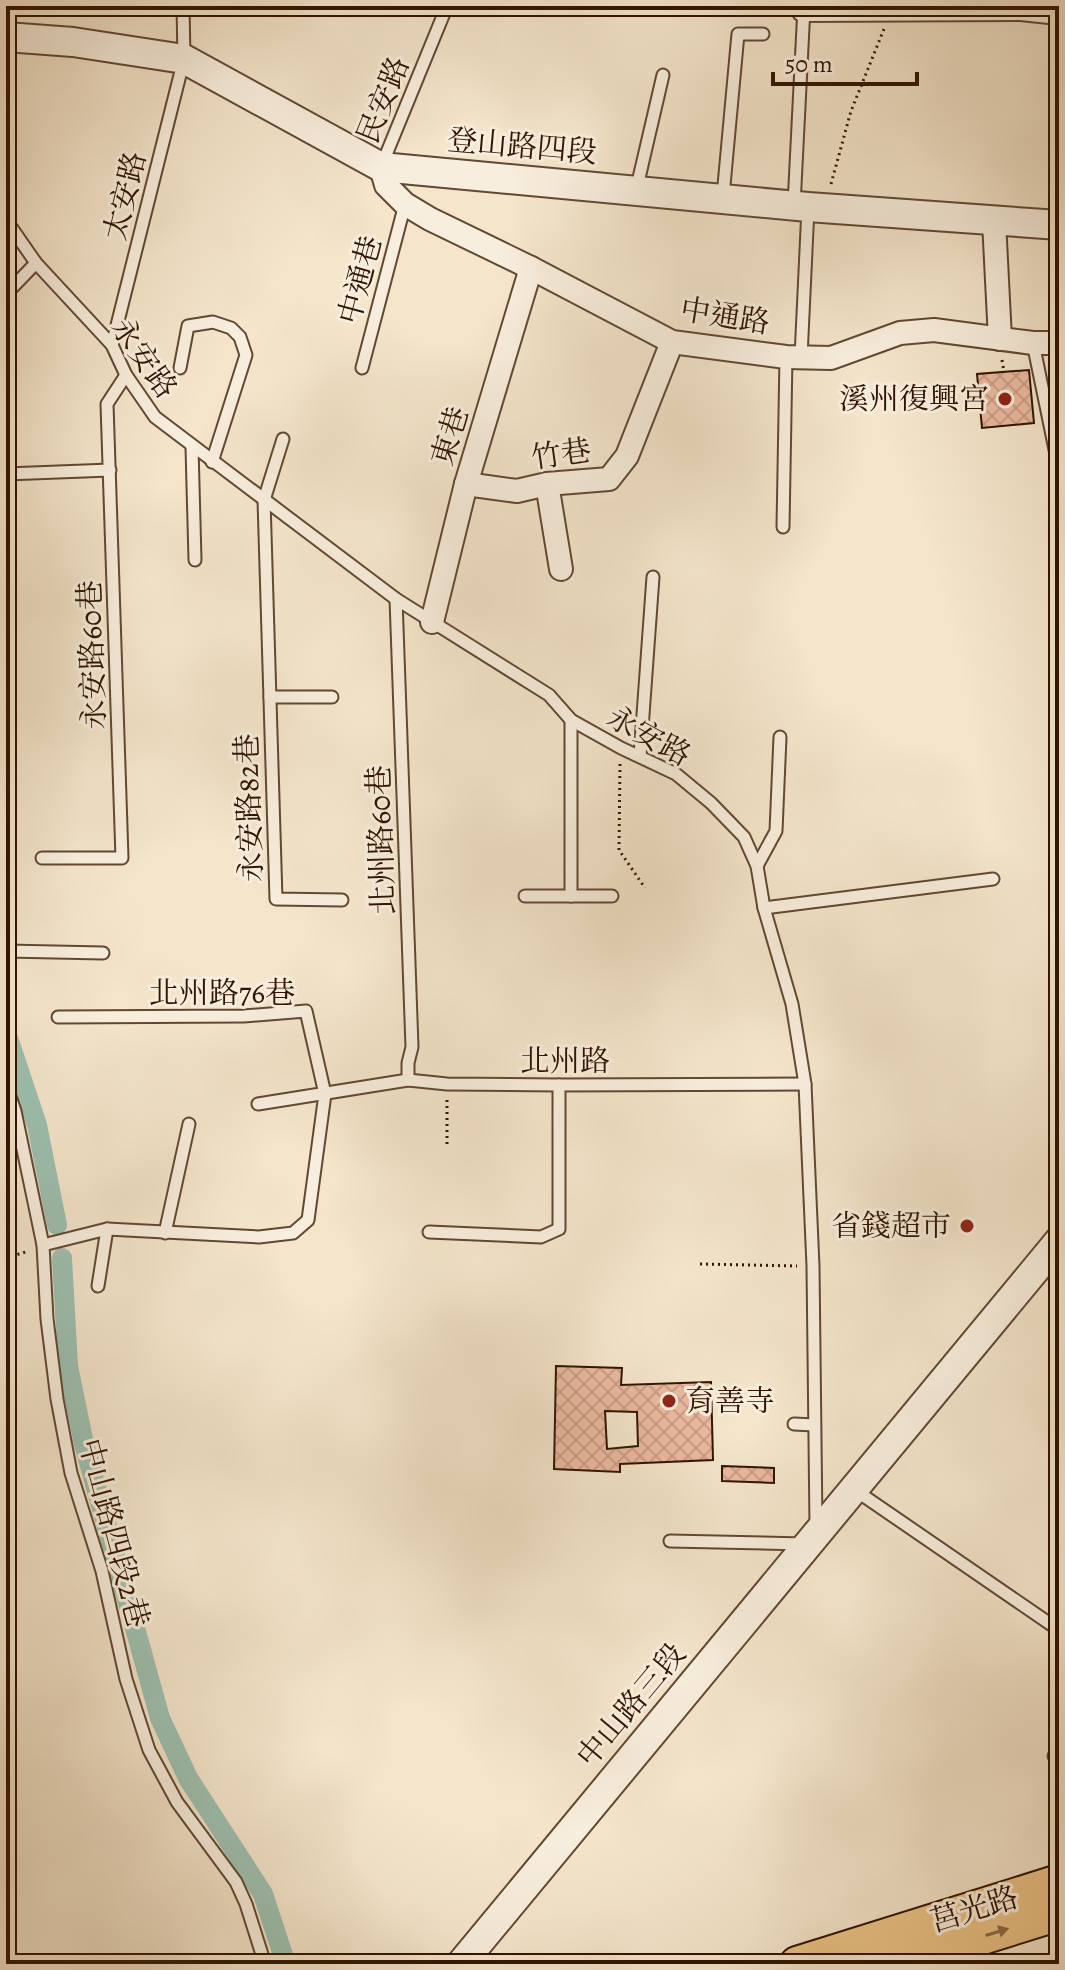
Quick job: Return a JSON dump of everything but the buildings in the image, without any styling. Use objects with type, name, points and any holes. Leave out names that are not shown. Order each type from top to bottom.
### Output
[{"type":"main road","name":"莒光路","points":[[797,1964],[1059,1882]]},
{"type":"main road","name":"莒光路","points":[[896,1964],[1059,1913]]},
{"type":"street","points":[[804,8],[1054,10]]},
{"type":"street","name":"登山路四段","points":[[6,37],[73,42],[184,59],[381,167],[809,207],[1059,225]]},
{"type":"street","name":"中通路","points":[[381,167],[386,185],[405,204],[672,342],[794,357],[831,358],[900,333],[934,330],[1001,348],[1059,343]]},
{"type":"street","points":[[994,221],[1001,348]]},
{"type":"street","name":"東巷","points":[[432,622],[466,484],[531,268]]},
{"type":"street","name":"竹巷","points":[[466,484],[517,491],[547,484],[609,479],[627,456],[672,342]]},
{"type":"street","points":[[547,484],[561,569]]},
{"type":"street","name":"中山路三段","points":[[461,1964],[1059,1241]]},
{"type":"lane","name":"太安路","points":[[112,345],[184,59],[183,6]]},
{"type":"lane","name":"民安路","points":[[381,167],[447,6]]},
{"type":"lane","points":[[783,527],[794,357],[809,207],[804,8]]},
{"type":"lane","points":[[723,199],[738,34],[763,34]]},
{"type":"lane","points":[[636,191],[663,75]]},
{"type":"lane","name":"中通巷","points":[[362,368],[405,204]]},
{"type":"lane","name":"永安路","points":[[6,220],[36,263],[112,345],[126,375],[155,417],[396,599],[549,695],[571,720],[676,774],[711,803],[744,837],[757,866],[764,908],[792,1004],[805,1084],[813,1266],[812,1539]]},
{"type":"lane","points":[[6,294],[36,263]]},
{"type":"lane","points":[[180,368],[188,326],[213,322],[231,328],[240,337],[246,355],[212,462]]},
{"type":"lane","points":[[1033,343],[1059,469]]},
{"type":"lane","name":"永安路60巷","points":[[42,858],[122,858],[107,404],[126,375]]},
{"type":"lane","name":"永安路82巷","points":[[283,439],[264,500],[276,899],[342,900]]},
{"type":"lane","points":[[192,447],[195,560]]},
{"type":"lane","points":[[6,474],[110,470]]},
{"type":"lane","points":[[640,756],[653,577]]},
{"type":"lane","name":"北州路60巷","points":[[396,599],[412,1047],[408,1080]]},
{"type":"lane","name":"永安路82巷","points":[[270,697],[332,697]]},
{"type":"lane","points":[[571,720],[571,896]]},
{"type":"lane","points":[[757,866],[776,831],[780,737]]},
{"type":"lane","points":[[764,908],[993,879]]},
{"type":"lane","points":[[525,896],[612,896]]},
{"type":"lane","points":[[6,951],[103,953]]},
{"type":"lane","name":"北州路76巷","points":[[58,1017],[244,1016],[306,1011],[325,1094]]},
{"type":"lane","name":"北州路","points":[[258,1104],[408,1080],[447,1084],[805,1084]]},
{"type":"lane","name":"中山路四段2巷","points":[[6,1085],[15,1111],[43,1245],[47,1319],[57,1399],[71,1473],[102,1571],[126,1679],[149,1750],[177,1802],[236,1882],[265,1964]]},
{"type":"lane","points":[[429,1232],[541,1237],[559,1229],[559,1085]]},
{"type":"lane","points":[[43,1245],[107,1229],[259,1237],[293,1233],[308,1220],[325,1094]]},
{"type":"lane","points":[[165,1233],[189,1124]]},
{"type":"lane","points":[[98,1286],[107,1229]]},
{"type":"lane","points":[[794,1424],[814,1425]]},
{"type":"lane","points":[[854,1489],[1059,1630]]},
{"type":"lane","points":[[670,1541],[812,1539]]},
{"type":"path","points":[[809,207],[892,11]]},
{"type":"path","points":[[1001,348],[1004,372]]},
{"type":"path","points":[[621,748],[619,850],[645,888]]},
{"type":"path","points":[[447,1084],[447,1147]]},
{"type":"path","points":[[6,1258],[43,1245]]},
{"type":"path","points":[[700,1264],[813,1266]]},
{"type":"waterway","points":[[6,1032],[37,1125],[57,1225]]},
{"type":"waterway","points":[[62,1258],[68,1366],[84,1444],[160,1718],[188,1778],[263,1894],[286,1964]]},
{"type":"place","name":"溪州復興宮","points":[[1005,399]]},
{"type":"place","name":"省錢超市","points":[[967,1226]]},
{"type":"place","name":"育善寺","points":[[669,1401]]}]
